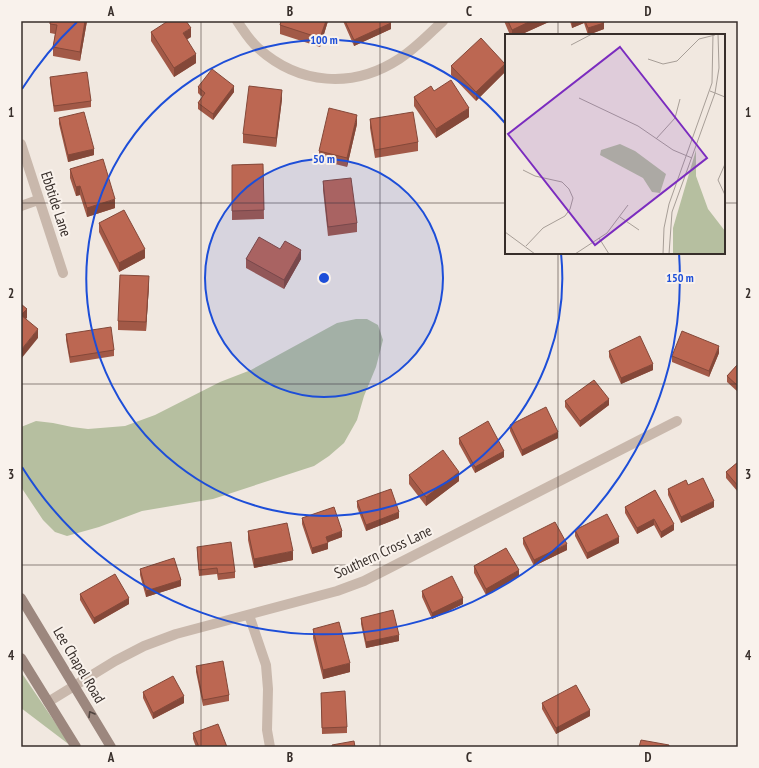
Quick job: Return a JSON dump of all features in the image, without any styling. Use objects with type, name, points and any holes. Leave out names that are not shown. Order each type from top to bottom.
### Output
[{"type":"main road","name":"Lee Chapel Road","points":[[21,598],[111,747]]},
{"type":"main road","points":[[21,658],[76,747]]},
{"type":"street","points":[[238,21],[257,48],[275,62],[294,72],[312,77],[339,79],[369,74],[399,59],[443,21]]},
{"type":"street","name":"Ebbtide Lane","points":[[21,144],[63,273]]},
{"type":"street","points":[[21,206],[38,200]]},
{"type":"street","name":"Southern Cross Lane","points":[[48,702],[115,661],[144,646],[176,634],[337,591],[364,581],[677,421]]},
{"type":"street","points":[[249,615],[266,665],[268,689],[267,730],[270,747]]},
{"type":"green space","points":[[356,319],[367,319],[378,325],[383,340],[376,367],[364,396],[357,420],[344,443],[314,466],[213,499],[142,511],[99,527],[67,536],[55,532],[43,520],[21,487],[21,427],[36,421],[88,429],[125,426],[155,415],[220,382],[251,370],[337,323]]},
{"type":"green space","points":[[21,672],[71,746],[21,708]]},
{"type":"building","points":[[50,21],[85,21],[80,52],[53,47],[57,25],[50,24]]},
{"type":"building","points":[[168,21],[186,21],[191,28],[183,33],[196,54],[174,68],[151,32]]},
{"type":"building","points":[[281,21],[326,21],[320,38],[280,25]]},
{"type":"building","points":[[345,21],[390,21],[391,23],[354,40]]},
{"type":"building","points":[[508,21],[531,21],[512,30]]},
{"type":"building","points":[[585,21],[603,21],[604,23],[588,28]]},
{"type":"building","points":[[481,38],[505,64],[476,92],[451,66]]},
{"type":"building","points":[[212,69],[234,86],[213,114],[198,103],[205,93],[198,87]]},
{"type":"building","points":[[87,72],[91,101],[54,106],[50,77]]},
{"type":"building","points":[[451,80],[469,108],[436,129],[414,97],[431,86],[434,91]]},
{"type":"building","points":[[249,86],[282,90],[276,138],[243,134]]},
{"type":"building","points":[[329,108],[357,115],[347,158],[319,151]]},
{"type":"building","points":[[84,112],[94,149],[68,155],[59,118]]},
{"type":"building","points":[[413,112],[418,142],[375,150],[370,119]]},
{"type":"building","points":[[103,159],[115,199],[87,208],[80,186],[76,187],[70,169]]},
{"type":"building","points":[[263,164],[264,210],[232,211],[232,165]]},
{"type":"building","points":[[351,178],[357,223],[328,227],[323,181]]},
{"type":"building","points":[[124,210],[145,249],[119,263],[99,223]]},
{"type":"building","points":[[259,237],[280,249],[285,241],[301,250],[284,280],[246,259]]},
{"type":"building","points":[[120,275],[149,276],[146,322],[118,321]]},
{"type":"building","points":[[21,304],[27,309],[21,315]]},
{"type":"building","points":[[21,315],[38,329],[21,350]]},
{"type":"building","points":[[111,327],[114,350],[70,357],[66,334]]},
{"type":"building","points":[[682,331],[719,346],[709,371],[672,356]]},
{"type":"building","points":[[640,336],[653,364],[621,378],[609,351]]},
{"type":"building","points":[[738,364],[738,386],[727,376]]},
{"type":"building","points":[[594,380],[609,399],[580,421],[565,401]]},
{"type":"building","points":[[546,407],[558,432],[522,450],[510,425]]},
{"type":"building","points":[[488,421],[504,451],[475,467],[459,438]]},
{"type":"building","points":[[443,450],[459,472],[426,497],[409,475]]},
{"type":"building","points":[[738,462],[738,486],[726,472]]},
{"type":"building","points":[[703,478],[714,501],[681,517],[668,489],[686,480],[688,485]]},
{"type":"building","points":[[391,489],[399,512],[366,525],[357,501]]},
{"type":"building","points":[[655,490],[674,524],[661,532],[654,519],[637,528],[625,507]]},
{"type":"building","points":[[334,507],[342,531],[326,537],[328,543],[312,548],[302,518]]},
{"type":"building","points":[[607,514],[619,537],[587,553],[575,530]]},
{"type":"building","points":[[555,522],[567,544],[534,560],[523,538]]},
{"type":"building","points":[[287,523],[293,551],[254,559],[248,531]]},
{"type":"building","points":[[231,542],[235,572],[218,574],[217,568],[199,570],[197,547]]},
{"type":"building","points":[[506,548],[519,570],[486,589],[474,566]]},
{"type":"building","points":[[174,558],[181,580],[146,591],[140,569]]},
{"type":"building","points":[[115,574],[129,598],[94,618],[80,594]]},
{"type":"building","points":[[452,576],[463,598],[432,613],[422,591]]},
{"type":"building","points":[[393,610],[399,635],[366,642],[361,618]]},
{"type":"building","points":[[339,622],[350,663],[323,670],[313,629]]},
{"type":"building","points":[[223,661],[229,695],[203,700],[196,666]]},
{"type":"building","points":[[173,676],[184,696],[153,713],[143,692]]},
{"type":"building","points":[[576,685],[590,710],[556,728],[542,703]]},
{"type":"building","points":[[345,691],[347,727],[322,728],[321,693]]},
{"type":"building","points":[[218,724],[227,747],[199,747],[193,733]]},
{"type":"building","points":[[641,740],[669,745],[669,747],[639,747]]},
{"type":"building","points":[[354,741],[355,747],[332,747],[332,745]]}]
